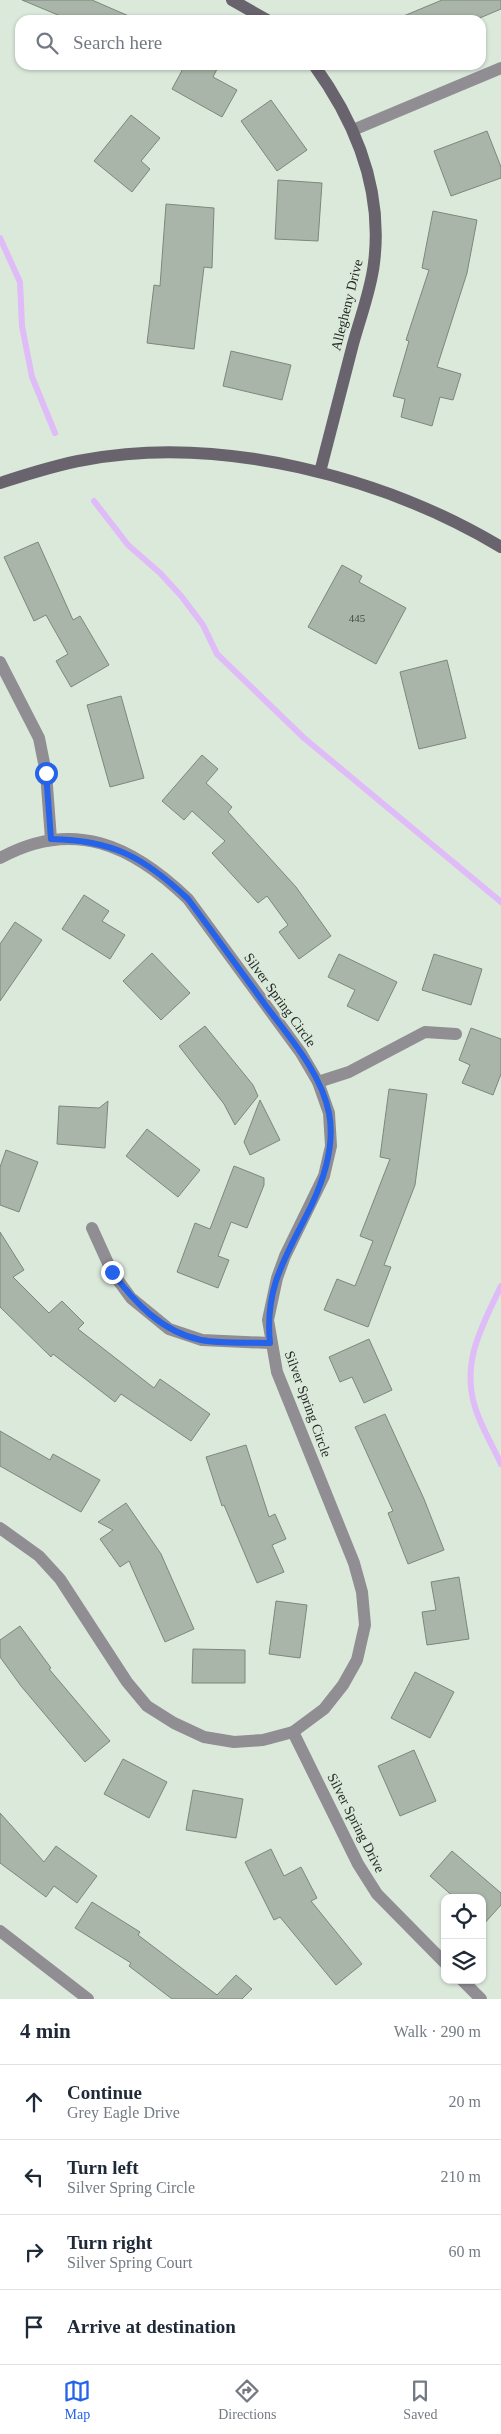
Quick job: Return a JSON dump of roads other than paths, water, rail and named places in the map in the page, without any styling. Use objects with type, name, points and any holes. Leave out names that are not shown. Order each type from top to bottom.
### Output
[{"type":"main road","points":[[232,0],[258,15]]},
{"type":"main road","name":"Allegheny Drive","points":[[318,70],[332,89],[353,130],[370,177],[376,217],[374,264],[320,472]]},
{"type":"main road","points":[[0,483],[85,460],[183,452],[236,458],[320,472],[416,503],[450,518],[501,546]]},
{"type":"street","points":[[353,130],[501,68]]},
{"type":"street","points":[[0,662],[39,738],[46,773],[51,839]]},
{"type":"street","name":"Silver Spring Circle","points":[[0,858],[23,846],[51,839],[80,840],[112,846],[165,877],[188,899],[301,1053],[318,1082],[329,1113],[331,1146],[324,1176],[276,1278],[268,1320],[270,1343],[277,1372],[354,1563],[362,1592],[365,1625],[357,1660],[343,1685],[324,1709],[294,1732],[263,1740],[244,1741],[204,1737],[174,1723],[147,1706],[128,1682],[60,1579],[39,1556],[0,1528]]},
{"type":"street","points":[[318,1082],[350,1072],[425,1032],[456,1034]]},
{"type":"street","points":[[92,1228],[112,1272],[131,1298],[168,1329],[202,1340],[270,1343]]},
{"type":"street","name":"Silver Spring Drive","points":[[294,1732],[358,1864],[376,1894],[441,1959]]},
{"type":"street","points":[[0,1931],[88,1999]]},
{"type":"street","points":[[466,1984],[481,1999]]},
{"type":"waterway","points":[[0,238],[20,282],[22,326],[32,377],[55,433]]},
{"type":"waterway","points":[[94,501],[128,545],[160,573],[182,597],[203,625],[217,654],[304,738],[501,902]]},
{"type":"waterway","points":[[501,1286],[481,1330],[472,1359],[470,1375],[475,1407],[501,1464]]}]
